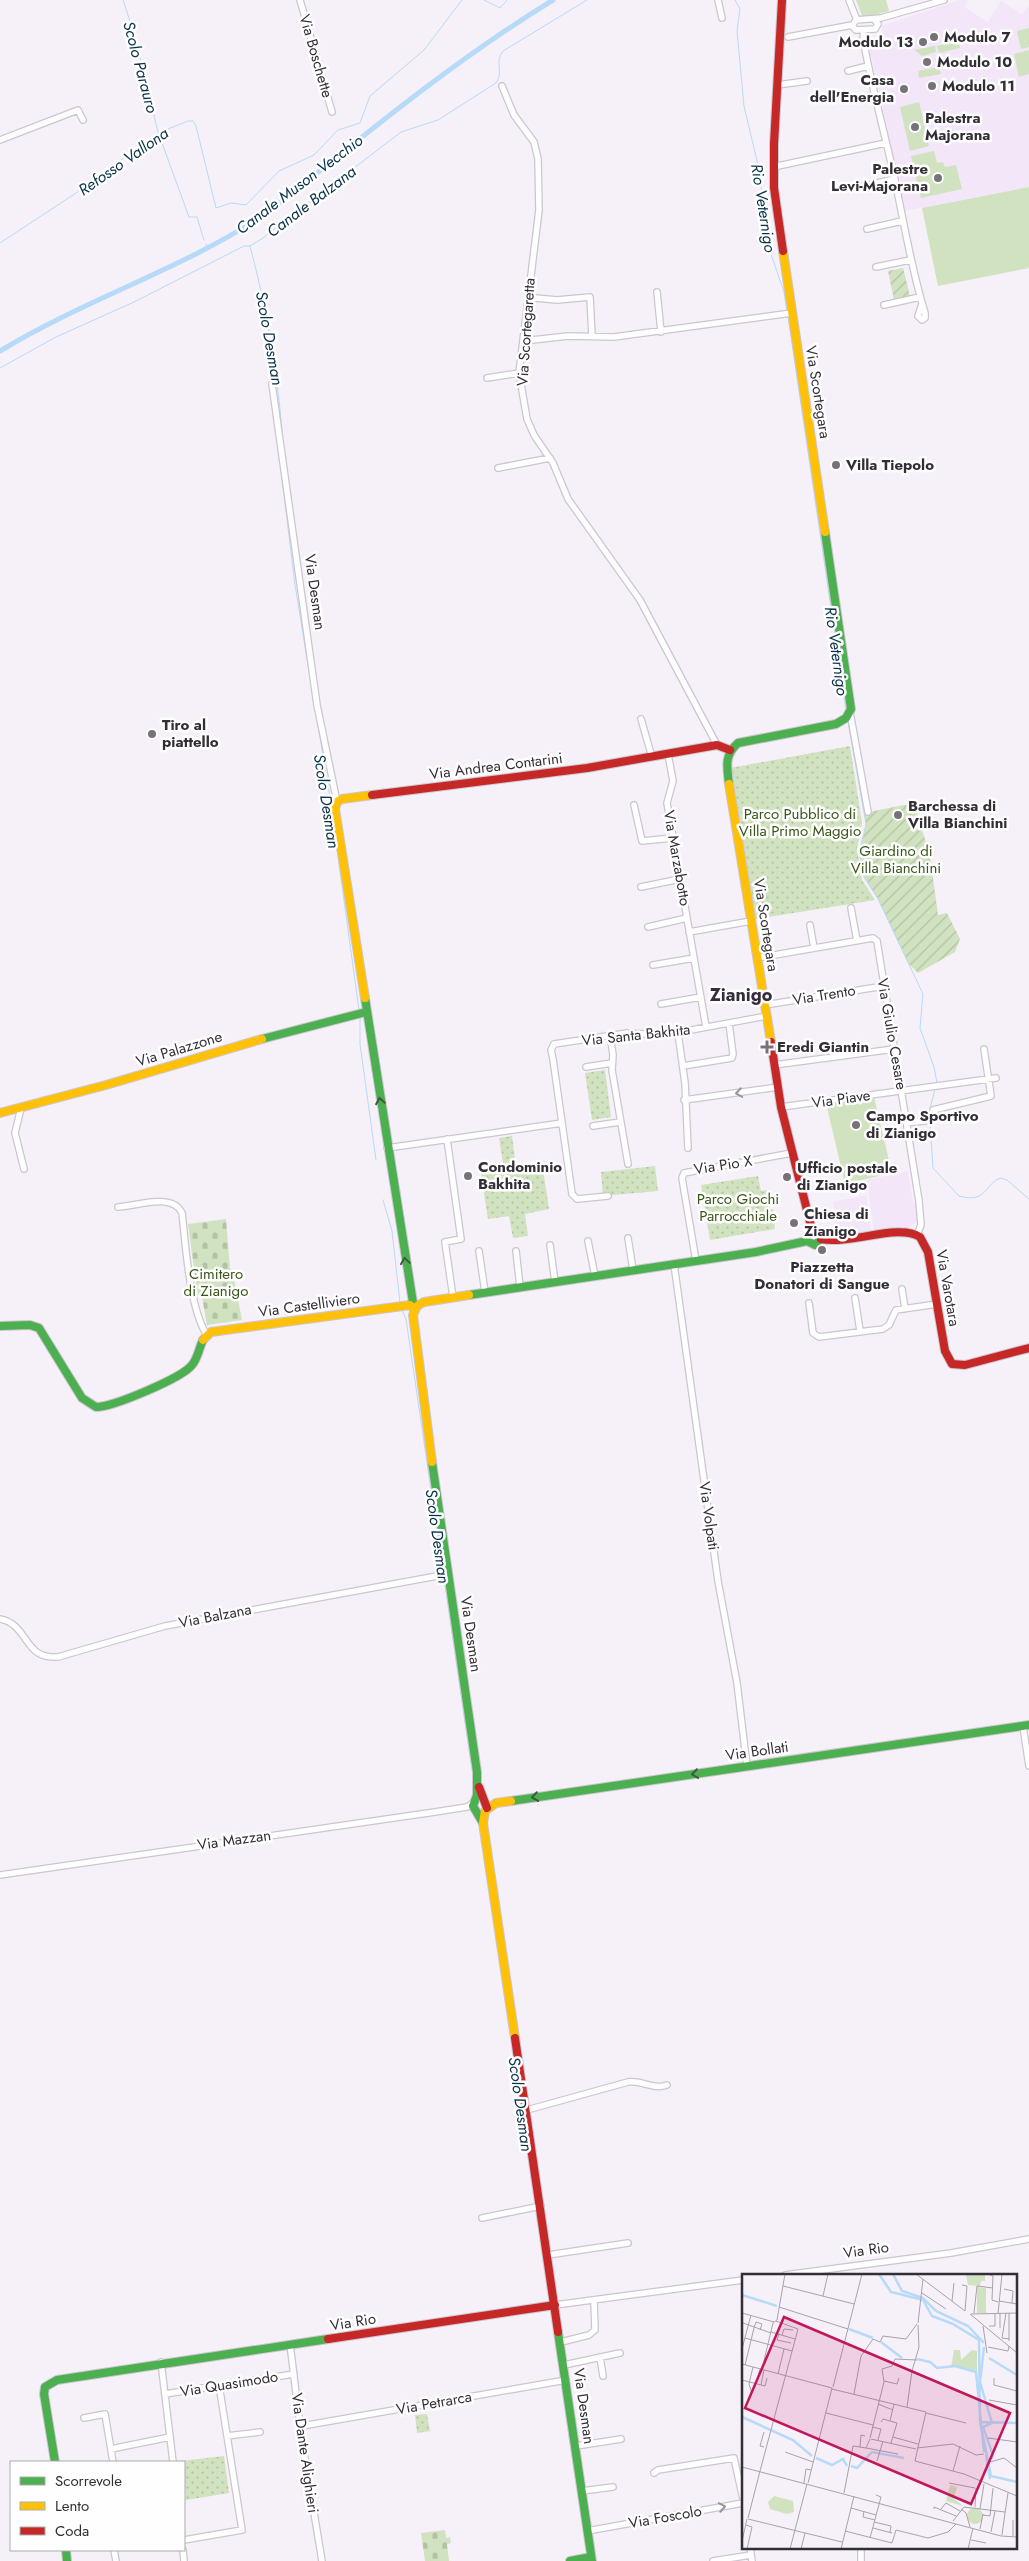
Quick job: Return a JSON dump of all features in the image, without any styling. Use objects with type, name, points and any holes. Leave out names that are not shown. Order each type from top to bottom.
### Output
[{"type":"street","name":"Via Boschette","points":[[300,0],[332,112]]},
{"type":"street","points":[[718,0],[722,18]]},
{"type":"street","name":"Via Scortegara","points":[[782,0],[773,167],[792,313],[850,697],[848,716],[868,812]]},
{"type":"street","points":[[849,0],[855,22],[861,30],[863,38],[895,180],[910,260],[922,304]]},
{"type":"street","points":[[788,37],[855,22],[876,22],[881,18],[944,0]]},
{"type":"street","points":[[861,30],[875,29],[876,22]]},
{"type":"street","points":[[848,71],[868,66]]},
{"type":"street","points":[[777,85],[807,82]]},
{"type":"street","name":"Via Scortegaretta","points":[[502,86],[514,115],[531,136],[538,153],[540,199],[519,373],[523,406],[530,429],[550,458],[568,498],[640,600],[717,745]]},
{"type":"street","points":[[854,100],[875,96]]},
{"type":"street","points":[[0,140],[78,110],[83,120]]},
{"type":"street","points":[[773,167],[886,143]]},
{"type":"street","points":[[859,187],[895,180]]},
{"type":"street","points":[[867,230],[902,221]]},
{"type":"street","points":[[876,266],[910,260]]},
{"type":"street","points":[[657,292],[660,332]]},
{"type":"street","points":[[528,300],[535,298],[558,300],[590,297],[592,336]]},
{"type":"street","points":[[884,305],[920,297]]},
{"type":"street","points":[[523,341],[568,336],[614,337],[792,313]]},
{"type":"street","points":[[487,378],[519,373]]},
{"type":"street","name":"Via Desman","points":[[272,384],[317,705],[339,800],[335,809],[362,1014],[414,1309],[412,1323],[445,1574],[527,2110],[537,2207],[548,2255],[552,2305],[561,2342],[592,2559]]},
{"type":"street","points":[[498,468],[550,458]]},
{"type":"street","points":[[717,745],[730,750],[741,742],[831,725],[848,716]]},
{"type":"street","points":[[641,719],[652,757]]},
{"type":"street","name":"Via Andrea Contarini","points":[[339,800],[587,768],[717,745]]},
{"type":"street","name":"Via Scortegara","points":[[730,750],[726,762],[781,1107],[812,1230]]},
{"type":"street","name":"Via Marzabotto","points":[[668,754],[673,781],[667,800],[706,1027]]},
{"type":"street","points":[[634,804],[642,841],[673,838]]},
{"type":"street","points":[[641,887],[680,879]]},
{"type":"street","points":[[757,958],[857,941],[851,908]]},
{"type":"street","points":[[648,927],[687,918]]},
{"type":"street","points":[[689,932],[751,921]]},
{"type":"street","points":[[810,925],[814,948]]},
{"type":"street","name":"Via Giulio Cesare","points":[[857,941],[873,938],[876,942],[922,1218],[917,1235]]},
{"type":"street","points":[[654,965],[694,958]]},
{"type":"street","name":"Via Trento","points":[[765,1005],[884,986]]},
{"type":"street","points":[[662,1004],[701,997]]},
{"type":"street","name":"Via Palazzone","points":[[0,1113],[106,1085],[228,1048],[362,1014]]},
{"type":"street","name":"Via Santa Bakhita","points":[[608,1196],[581,1199],[574,1197],[552,1050],[554,1044],[627,1033],[661,1035],[678,1033],[766,1016]]},
{"type":"street","points":[[683,1066],[732,1058],[729,1023]]},
{"type":"street","points":[[678,1033],[683,1066],[688,1148]]},
{"type":"street","points":[[610,1036],[620,1122],[628,1164]]},
{"type":"street","points":[[774,1065],[894,1049]]},
{"type":"street","points":[[906,1123],[930,1120],[933,1110],[991,1096],[984,1050]]},
{"type":"street","points":[[586,1067],[612,1063]]},
{"type":"street","name":"Via Piave","points":[[781,1107],[996,1078]]},
{"type":"street","points":[[684,1100],[778,1087]]},
{"type":"street","points":[[21,1108],[15,1133],[24,1169]]},
{"type":"street","points":[[593,1126],[620,1122]]},
{"type":"street","points":[[387,1148],[562,1123]]},
{"type":"street","points":[[448,1138],[461,1239],[445,1242],[453,1297]]},
{"type":"street","name":"Via Pio X","points":[[696,1261],[682,1174],[688,1171],[792,1153]]},
{"type":"street","points":[[0,1326],[30,1325],[39,1328],[48,1348],[82,1398],[89,1405],[97,1407],[120,1401],[188,1369],[195,1362],[206,1334],[200,1323],[190,1274],[182,1213],[179,1206],[168,1201],[118,1207]]},
{"type":"street","points":[[414,1309],[424,1302],[484,1292],[764,1251],[808,1241],[815,1245],[821,1239],[819,1232],[812,1230],[807,1234],[808,1241]]},
{"type":"street","name":"Via Varotara","points":[[821,1239],[837,1241],[902,1234],[917,1235],[926,1244],[945,1351],[952,1364],[965,1365],[1029,1348]]},
{"type":"street","points":[[628,1238],[633,1270]]},
{"type":"street","points":[[588,1240],[594,1276]]},
{"type":"street","points":[[550,1244],[555,1282]]},
{"type":"street","points":[[479,1251],[484,1292]]},
{"type":"street","points":[[516,1251],[520,1287]]},
{"type":"street","name":"Via Volpati","points":[[674,1264],[716,1562],[737,1683],[746,1767]]},
{"type":"street","points":[[902,1289],[905,1309]]},
{"type":"street","points":[[855,1298],[860,1331]]},
{"type":"street","points":[[809,1303],[813,1333],[819,1337],[887,1327],[894,1312],[937,1304]]},
{"type":"street","name":"Via Castelliviero","points":[[206,1334],[410,1305],[414,1309]]},
{"type":"street","name":"Via Balzana","points":[[0,1619],[14,1624],[36,1654],[45,1658],[58,1657],[130,1634],[174,1624],[385,1587],[445,1574]]},
{"type":"street","name":"Via Bollati","points":[[479,1805],[1026,1725],[1029,1766]]},
{"type":"street","name":"Via Mazzan","points":[[0,1875],[479,1805]]},
{"type":"street","points":[[527,2110],[628,2082],[637,2081],[658,2087],[667,2085]]},
{"type":"street","points":[[482,2218],[537,2207]]},
{"type":"street","name":"Via Rio","points":[[793,2274],[951,2253],[1029,2239]]},
{"type":"street","points":[[548,2255],[628,2243]]},
{"type":"street","name":"Via Rio","points":[[54,2461],[44,2394],[45,2387],[50,2382],[160,2362],[552,2305],[742,2280]]},
{"type":"street","points":[[561,2342],[589,2335],[595,2330],[594,2301]]},
{"type":"street","name":"Via Dante Alighieri","points":[[290,2344],[302,2426],[301,2434],[322,2561]]},
{"type":"street","points":[[564,2366],[620,2353]]},
{"type":"street","points":[[600,2357],[603,2376]]},
{"type":"street","points":[[160,2362],[173,2461]]},
{"type":"street","name":"Via Quasimodo","points":[[165,2394],[294,2374]]},
{"type":"street","name":"Via Petrarca","points":[[302,2426],[566,2380]]},
{"type":"street","points":[[185,2540],[242,2530],[219,2386]]},
{"type":"street","points":[[84,2418],[106,2414],[113,2461]]},
{"type":"street","points":[[227,2436],[260,2432]]},
{"type":"street","points":[[111,2448],[170,2437]]},
{"type":"street","points":[[576,2446],[621,2439]]},
{"type":"street","points":[[654,2473],[658,2470],[730,2457],[736,2459],[742,2494]]},
{"type":"street","points":[[582,2491],[613,2486]]},
{"type":"street","name":"Via Foscolo","points":[[588,2531],[742,2501]]},
{"type":"street","points":[[861,2552],[861,2561]]},
{"type":"street","points":[[713,2561],[752,2558]]},
{"type":"street","points":[[570,2561],[592,2559]]},
{"type":"shaded area","points":[[960,0],[968,0],[964,7],[988,22],[1001,1],[1022,15],[1029,4],[1029,187],[905,211],[868,41],[884,37],[881,26]]},
{"type":"shaded area","points":[[908,1171],[913,1203],[916,1203],[917,1222],[908,1228],[874,1232],[867,1180]]},
{"type":"shaded area","points":[[866,1195],[871,1232],[839,1236],[833,1202]]},
{"type":"green space","points":[[856,0],[886,0],[889,11],[863,18]]},
{"type":"green space","points":[[1029,28],[1029,47],[1021,49],[1017,31]]},
{"type":"green space","points":[[958,41],[960,48],[939,53],[937,46]]},
{"type":"green space","points":[[935,46],[936,52],[922,56],[914,50]]},
{"type":"green space","points":[[1029,50],[1029,74],[1019,77],[1014,54]]},
{"type":"green space","points":[[939,67],[941,74],[919,78],[918,71]]},
{"type":"green space","name":"Palestra Majorana","points":[[919,102],[929,146],[910,151],[900,107]]},
{"type":"green space","points":[[953,130],[955,137],[934,142],[933,134]]},
{"type":"green space","name":"Palestre Levi-Majorana","points":[[934,151],[937,163],[943,162],[945,167],[956,165],[962,189],[921,198],[911,156]]},
{"type":"green space","points":[[1029,187],[1029,268],[938,286],[922,208]]},
{"type":"green space","points":[[903,268],[910,296],[894,300],[888,271]]},
{"type":"green space","name":"Parco Pubblico di Villa Primo Maggio","points":[[850,746],[862,823],[857,849],[862,880],[875,900],[755,919],[730,768]]},
{"type":"green space","name":"Giardino di Villa Bianchini","points":[[914,803],[930,856],[938,915],[947,913],[960,939],[955,952],[918,973],[908,963],[878,899],[864,877],[859,853],[866,824],[864,813]]},
{"type":"green space","points":[[605,1070],[611,1117],[592,1120],[585,1073]]},
{"type":"green space","name":"Campo Sportivo di Zianigo","points":[[874,1097],[892,1173],[845,1184],[826,1103]]},
{"type":"green space","points":[[512,1136],[516,1167],[542,1163],[549,1209],[525,1214],[528,1236],[513,1238],[509,1216],[488,1219],[481,1174],[504,1170],[499,1138]]},
{"type":"green space","points":[[655,1166],[658,1191],[603,1196],[601,1172]]},
{"type":"green space","name":"Parco Giochi Parrocchiale","points":[[758,1176],[761,1191],[767,1190],[770,1209],[773,1209],[775,1229],[710,1240],[701,1185]]},
{"type":"green space","name":"Cimitero di Zianigo","points":[[226,1219],[230,1269],[232,1269],[242,1320],[207,1325],[202,1297],[198,1298],[188,1224]]},
{"type":"green space","points":[[427,2414],[430,2431],[417,2433],[415,2415]]},
{"type":"green space","points":[[224,2456],[229,2493],[186,2500],[185,2461],[180,2461]]},
{"type":"green space","points":[[445,2530],[446,2538],[450,2537],[451,2543],[447,2544],[449,2561],[425,2561],[421,2533]]},
{"type":"waterway","name":"Scolo Parauro","points":[[123,0],[135,36],[158,132],[189,217],[197,217],[204,240]]},
{"type":"waterway","name":"Refosso Vallona","points":[[0,243],[73,195],[158,133],[188,121],[193,121],[196,126],[216,208],[231,203],[246,205],[279,171],[314,155],[338,130],[360,123],[370,96],[424,50],[462,0]]},
{"type":"waterway","name":"Refosso Vallona","points":[[484,0],[500,8],[507,0]]},
{"type":"waterway","name":"Canale Muson Vecchio","points":[[0,351],[67,315],[205,249],[270,211],[443,74],[553,0]]},
{"type":"waterway","name":"Canale Balzana","points":[[0,368],[56,337],[134,302],[263,238],[401,132],[438,120],[496,83],[499,75],[499,59],[503,51],[587,0]]},
{"type":"waterway","name":"Rio Veternigo","points":[[735,0],[740,9],[737,31],[744,106],[758,165],[769,248],[784,292],[787,312]]},
{"type":"waterway","name":"Scolo Parauro","points":[[206,244],[208,249]]},
{"type":"waterway","name":"Scolo Desman","points":[[250,246],[270,338],[282,431]]},
{"type":"waterway","name":"Rio Veternigo","points":[[788,316],[846,710]]},
{"type":"waterway","name":"Scolo Desman","points":[[278,445],[295,585],[330,798],[359,1010]]},
{"type":"waterway","name":"Rio Veternigo","points":[[848,722],[866,824],[859,853],[864,877],[878,899],[923,994],[920,1028],[934,1067],[937,1083]]},
{"type":"waterway","name":"Scolo Desman","points":[[360,1017],[360,1044],[376,1160]]},
{"type":"waterway","name":"Rio Veternigo","points":[[930,1109],[935,1089]]},
{"type":"waterway","name":"Rio Veternigo","points":[[930,1123],[933,1168],[959,1196],[968,1198],[981,1195],[991,1184],[1001,1178],[1007,1180],[1029,1199]]},
{"type":"waterway","name":"Scolo Desman","points":[[383,1200],[392,1231],[400,1303]]},
{"type":"waterway","name":"Scolo Desman","points":[[402,1310],[406,1319],[443,1572]]},
{"type":"waterway","name":"Scolo Desman","points":[[444,1578],[471,1763]]},
{"type":"waterway","name":"Scolo Desman","points":[[562,2386],[575,2477]]},
{"type":"traffic: fast","points":[[729,784],[728,757],[738,743],[836,724],[846,718],[851,709],[825,532]]},
{"type":"traffic: fast","points":[[365,998],[414,1309]]},
{"type":"traffic: fast","points":[[262,1039],[366,1012]]},
{"type":"traffic: fast","points":[[807,1241],[815,1245],[821,1239],[819,1232],[812,1230]]},
{"type":"traffic: fast","points":[[469,1295],[756,1252],[807,1241]]},
{"type":"traffic: fast","points":[[0,1326],[30,1325],[39,1328],[82,1398],[96,1407],[105,1406],[147,1391],[186,1371],[194,1362],[203,1340]]},
{"type":"traffic: fast","points":[[432,1462],[477,1772],[477,1795],[473,1806],[483,1823]]},
{"type":"traffic: fast","points":[[511,1801],[1029,1725]]},
{"type":"traffic: fast","points":[[558,2332],[592,2561]]},
{"type":"traffic: fast","points":[[55,2461],[44,2394],[45,2387],[57,2380],[328,2339]]},
{"type":"traffic: fast","points":[[66,2551],[67,2561]]},
{"type":"traffic: fast","points":[[570,2561],[591,2557]]},
{"type":"traffic: slow","points":[[783,251],[825,532]]},
{"type":"traffic: slow","points":[[729,784],[771,1042]]},
{"type":"traffic: slow","points":[[365,998],[335,809],[337,802],[342,799],[372,795]]},
{"type":"traffic: slow","points":[[0,1113],[106,1085],[262,1039]]},
{"type":"traffic: slow","points":[[432,1462],[413,1315],[417,1306],[424,1302],[469,1295]]},
{"type":"traffic: slow","points":[[203,1340],[211,1332],[410,1305],[414,1309]]},
{"type":"traffic: slow","points":[[511,1801],[496,1803],[485,1811],[483,1823],[515,2038]]},
{"type":"traffic: jam","points":[[782,0],[774,144],[774,188],[783,251]]},
{"type":"traffic: jam","points":[[372,795],[587,768],[717,745],[730,750]]},
{"type":"traffic: jam","points":[[771,1042],[781,1107],[812,1230]]},
{"type":"traffic: jam","points":[[821,1239],[846,1239],[899,1232],[911,1233],[920,1237],[928,1252],[945,1351],[952,1364],[965,1365],[1029,1348]]},
{"type":"traffic: jam","points":[[479,1787],[487,1808]]},
{"type":"traffic: jam","points":[[515,2038],[558,2332]]},
{"type":"traffic: jam","points":[[328,2339],[555,2305]]},
{"type":"place","name":"Modulo 7","points":[[934,37]]},
{"type":"place","name":"Modulo 13","points":[[923,42]]},
{"type":"place","name":"Modulo 10","points":[[927,62]]},
{"type":"place","name":"Modulo 11","points":[[932,86]]},
{"type":"place","name":"Casa dell'Energia","points":[[904,89]]},
{"type":"place","name":"Palestra Majorana","points":[[915,127]]},
{"type":"place","name":"Palestre Levi-Majorana","points":[[938,178]]},
{"type":"place","name":"Villa Tiepolo","points":[[836,465]]},
{"type":"place","name":"Tiro al piattello","points":[[152,734]]},
{"type":"place","name":"Barchessa di Villa Bianchini","points":[[898,815]]},
{"type":"place","name":"Eredi Giantin","points":[[767,1047]]},
{"type":"place","name":"Campo Sportivo di Zianigo","points":[[856,1125]]},
{"type":"place","name":"Condominio Bakhita","points":[[468,1176]]},
{"type":"place","name":"Ufficio postale di Zianigo","points":[[787,1177]]},
{"type":"place","name":"Chiesa di Zianigo","points":[[794,1223]]},
{"type":"place","name":"Piazzetta Donatori di Sangue","points":[[822,1250]]},
{"type":"district","name":"Zianigo","points":[[741,995]]}]
